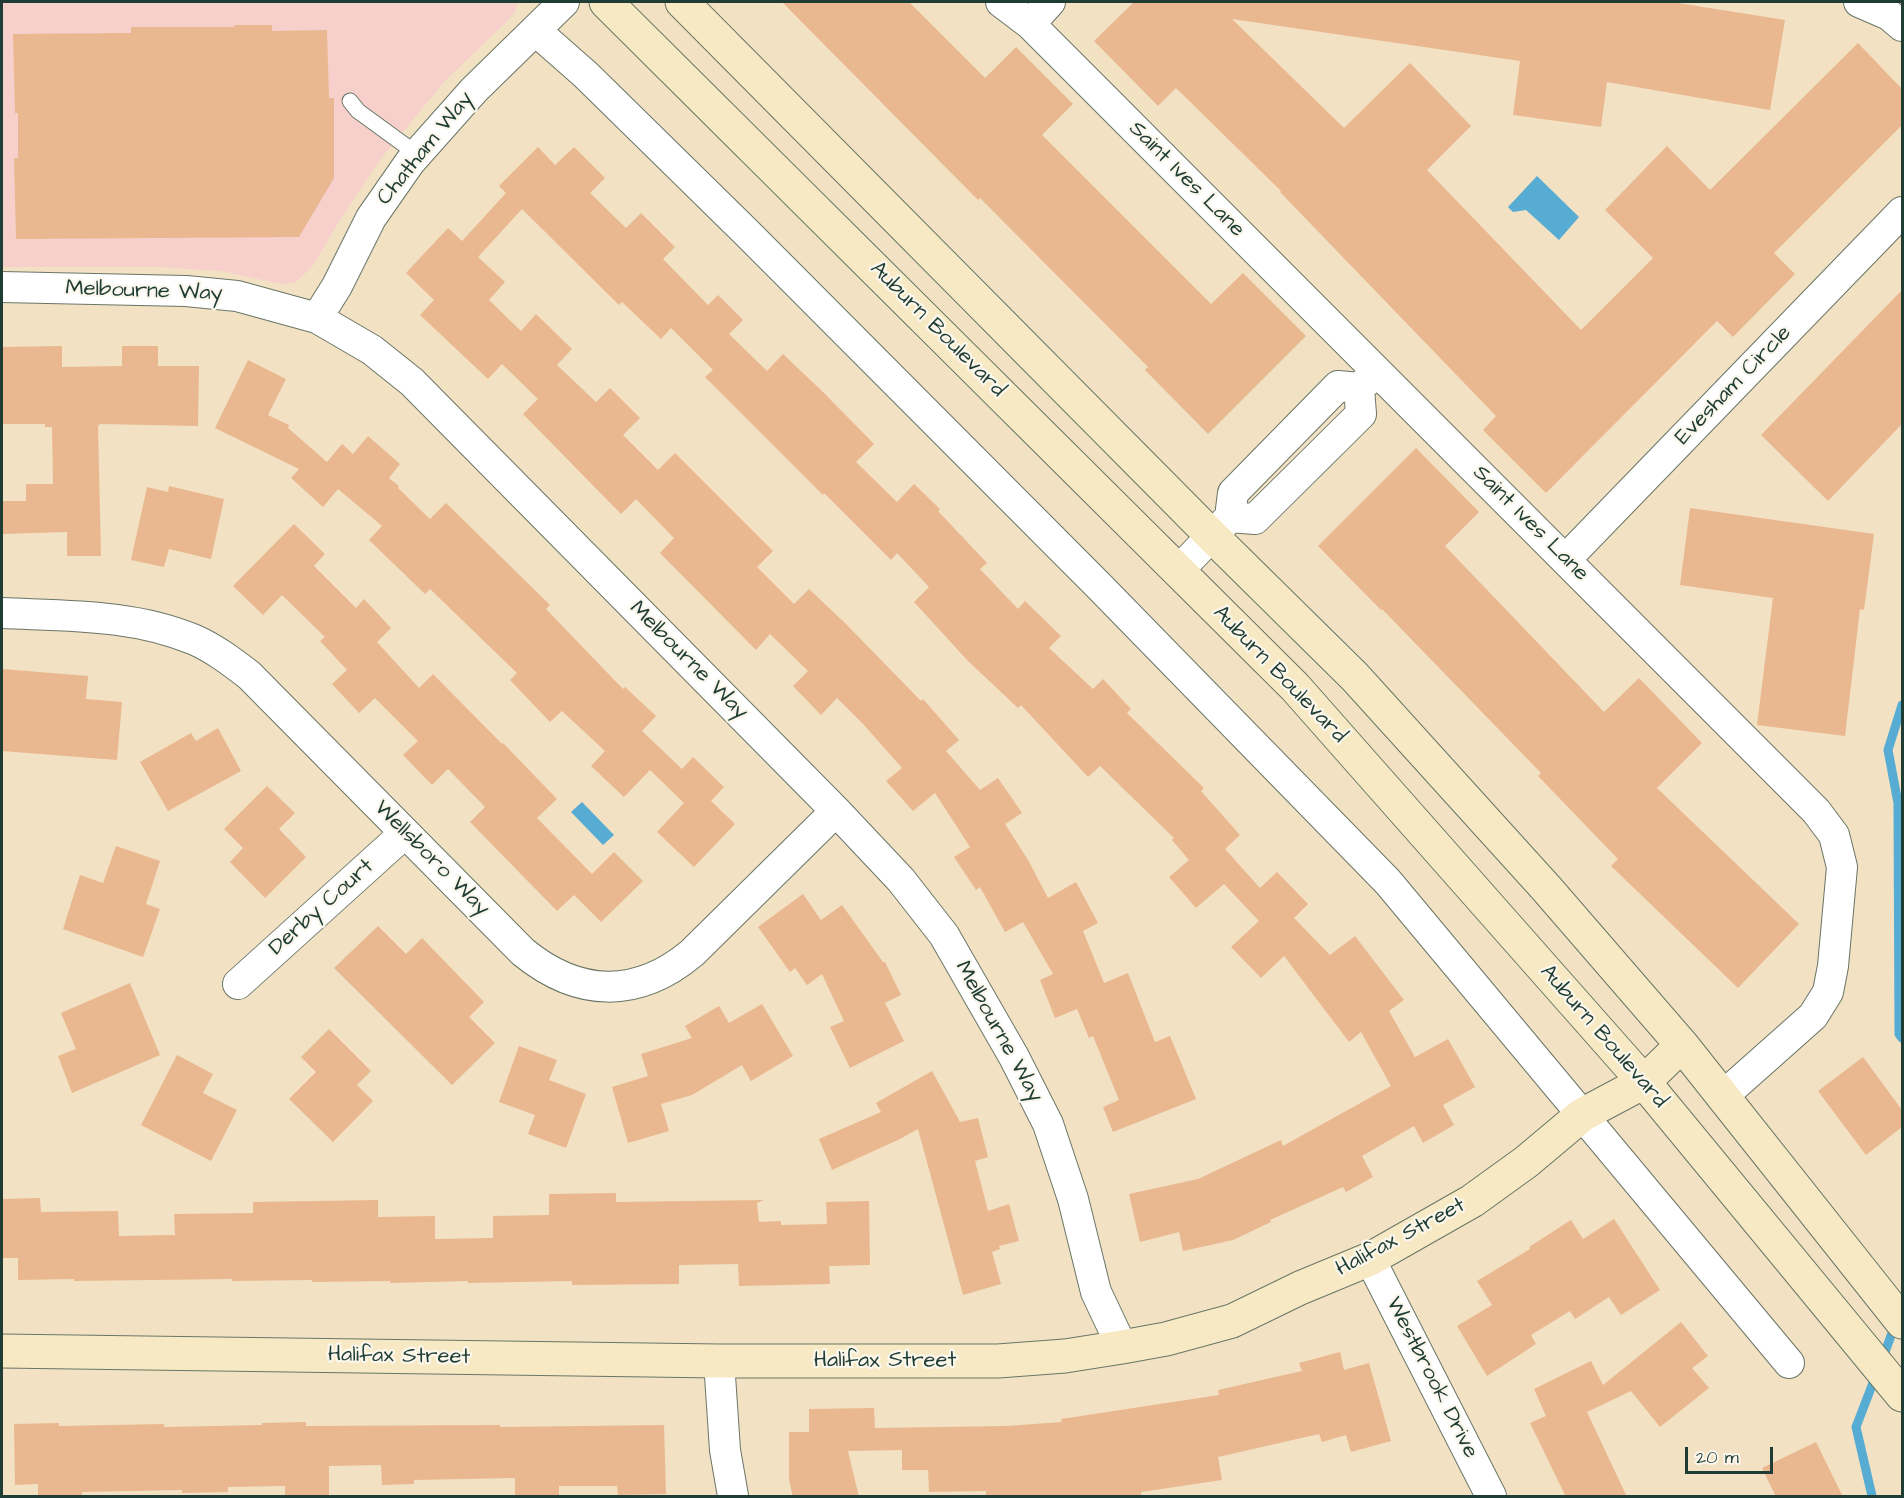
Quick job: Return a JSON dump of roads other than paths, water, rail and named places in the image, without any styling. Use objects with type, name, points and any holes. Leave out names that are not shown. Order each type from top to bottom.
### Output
[{"type":"main road","name":"Auburn Boulevard","points":[[606,2],[1295,687],[1644,1083],[1898,1389]]},
{"type":"main road","points":[[681,2],[1221,527],[1547,889],[1682,1045],[1894,1311]]},
{"type":"main road","name":"Halifax Street","points":[[2,1352],[998,1361],[1065,1356],[1166,1339],[1232,1321],[1300,1288],[1370,1259],[1472,1201],[1526,1162],[1582,1115],[1644,1083],[1682,1045]]},
{"type":"street","name":"Chatham Way","points":[[317,318],[337,286],[371,218],[417,154],[474,90],[564,2]]},
{"type":"street","name":"Saint Ives Lane","points":[[1001,2],[1030,24],[1368,380],[1566,559],[1816,812],[1834,834],[1842,867],[1835,955],[1828,992],[1813,1016],[1723,1096]]},
{"type":"street","points":[[1030,24],[1050,2]]},
{"type":"street","points":[[1859,2],[1889,15],[1902,26]]},
{"type":"street","points":[[536,31],[586,75],[747,233],[1098,585],[1388,882],[1789,1363]]},
{"type":"street","name":"Evesham Circle","points":[[1566,559],[1902,212]]},
{"type":"street","name":"Melbourne Way","points":[[2,286],[212,292],[237,296],[317,318],[372,350],[412,382],[836,811],[901,880],[944,935],[1014,1057],[1048,1124],[1073,1199],[1096,1292],[1122,1347]]},
{"type":"street","points":[[1178,571],[1221,527],[1255,519],[1362,414],[1368,380]]},
{"type":"street","name":"Wellsboro Way","points":[[2,614],[135,621],[196,640],[214,650],[249,675],[523,952],[539,965],[576,983],[597,987],[618,987],[639,983],[676,966],[836,811]]},
{"type":"street","name":"Derby Court","points":[[238,984],[405,833]]},
{"type":"street","name":"Westbrook Drive","points":[[1370,1259],[1491,1497]]},
{"type":"street","points":[[719,1360],[725,1450],[733,1497]]},
{"type":"lane","points":[[350,101],[358,111],[417,154]]},
{"type":"water","points":[[1537,176],[1579,217],[1559,240],[1526,210],[1513,212],[1508,207]]},
{"type":"water","points":[[582,802],[614,835],[603,845],[571,812]]},
{"type":"waterway","points":[[1902,705],[1888,750],[1898,803],[1899,1034],[1902,1038]]},
{"type":"waterway","points":[[1882,1360],[1895,1325]]},
{"type":"waterway","points":[[1872,1496],[1856,1427],[1876,1375]]}]
